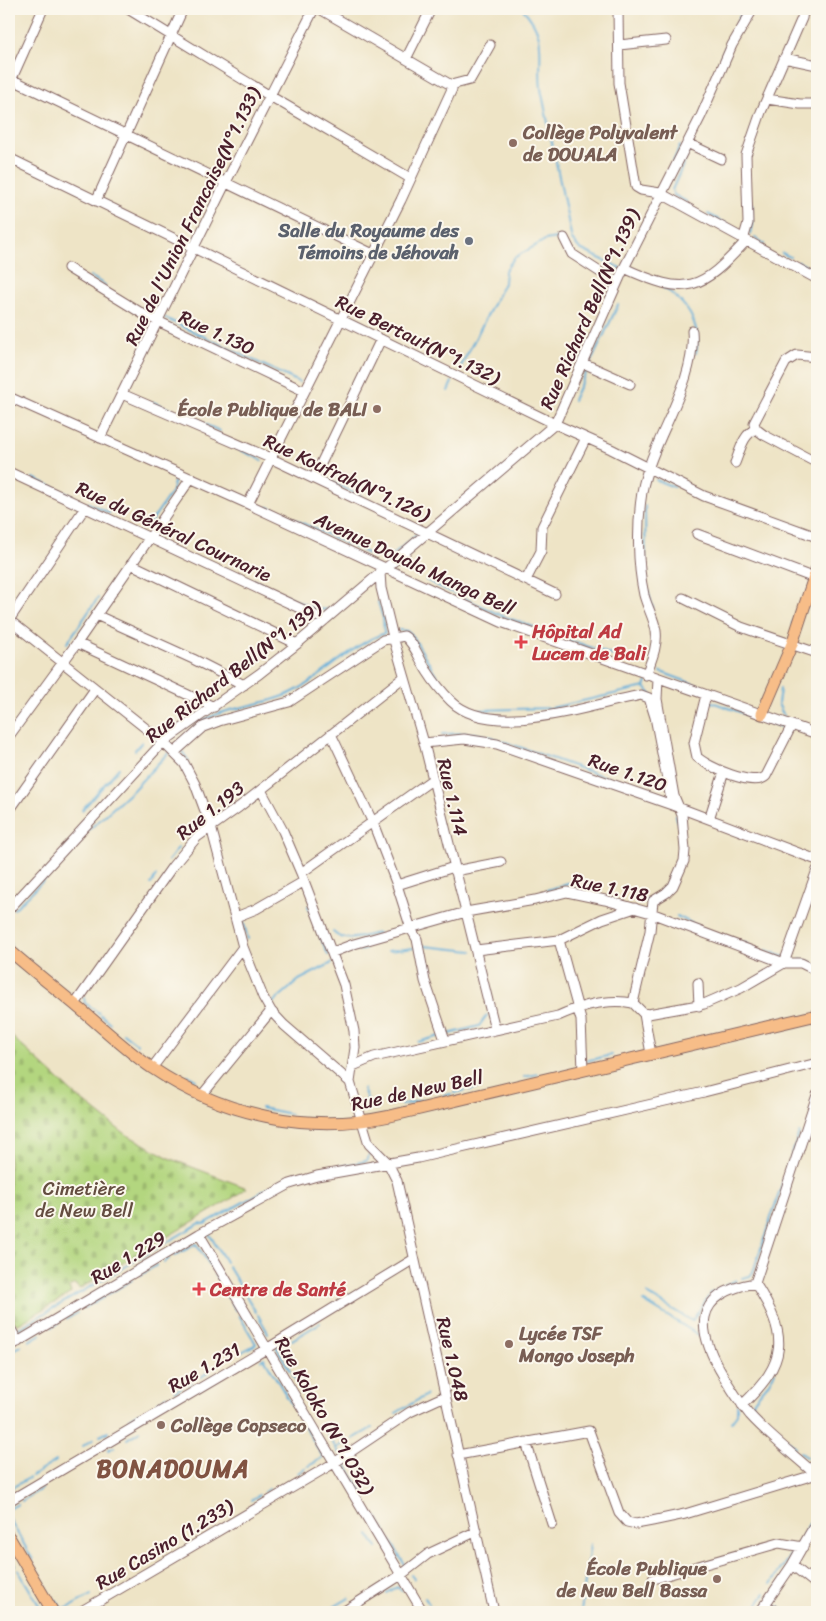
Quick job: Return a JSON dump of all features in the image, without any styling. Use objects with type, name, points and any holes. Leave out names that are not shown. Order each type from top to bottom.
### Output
[{"type":"main road","points":[[762,714],[792,644],[816,575]]},
{"type":"main road","name":"Rue de New Bell","points":[[9,950],[152,1068],[202,1095],[243,1111],[273,1119],[313,1124],[363,1122],[817,1015]]},
{"type":"main road","points":[[9,1537],[53,1612]]},
{"type":"street","points":[[43,9],[10,81],[373,254]]},
{"type":"street","points":[[128,9],[172,34],[270,96],[410,178]]},
{"type":"street","points":[[96,202],[183,9]]},
{"type":"street","name":"Rue de l'Union Francaise(N°1.133)","points":[[100,438],[225,184],[314,9]]},
{"type":"street","points":[[320,9],[451,85],[470,80],[490,45]]},
{"type":"street","points":[[619,9],[619,83],[636,187],[641,190],[660,193],[817,279]]},
{"type":"street","name":"Rue Richard Bell(N°1.139)","points":[[9,909],[163,742],[214,707],[297,644],[426,532],[555,424],[624,268],[660,193],[687,143],[732,45],[753,9]]},
{"type":"street","points":[[624,268],[659,284],[687,285],[710,277],[745,240],[748,223],[746,155],[784,58],[798,10],[813,9]]},
{"type":"street","points":[[406,59],[430,11]]},
{"type":"street","points":[[619,45],[666,40]]},
{"type":"street","points":[[784,58],[817,65]]},
{"type":"street","points":[[248,504],[410,178],[452,89],[451,85]]},
{"type":"street","points":[[767,99],[800,104],[817,104]]},
{"type":"street","points":[[687,143],[722,159]]},
{"type":"street","name":"Rue Bertaut(N°1.132)","points":[[9,158],[96,202],[704,496],[817,537]]},
{"type":"street","points":[[564,238],[572,254],[617,283]]},
{"type":"street","name":"Rue 1.130","points":[[68,268],[128,306],[158,322],[304,391]]},
{"type":"street","points":[[646,675],[656,638],[654,624],[644,594],[639,543],[641,499],[647,469],[689,366],[694,345],[692,330]]},
{"type":"street","points":[[314,478],[381,339]]},
{"type":"street","points":[[756,430],[754,423],[757,415],[786,362],[796,355],[806,354],[817,357]]},
{"type":"street","points":[[583,363],[630,384]]},
{"type":"street","name":"Rue Koufrah(N°1.126)","points":[[122,394],[314,478],[555,594]]},
{"type":"street","name":"Avenue Douala Manga Bell","points":[[9,397],[248,504],[382,570],[513,627],[817,734]]},
{"type":"street","points":[[735,463],[744,439],[749,432],[756,430],[817,463]]},
{"type":"street","points":[[526,580],[541,551],[542,527],[586,438]]},
{"type":"street","name":"Rue du Général Cournarie","points":[[9,472],[325,620]]},
{"type":"street","points":[[9,736],[77,643],[190,478]]},
{"type":"street","points":[[84,508],[9,620],[175,752],[189,773],[211,827],[243,947],[257,983],[271,1011],[300,1040],[350,1082]]},
{"type":"street","points":[[697,534],[816,575]]},
{"type":"street","points":[[131,564],[297,644]]},
{"type":"street","name":"Rue 1.114","points":[[382,570],[381,588],[404,677],[424,743],[495,1028]]},
{"type":"street","points":[[683,598],[740,627],[817,653]]},
{"type":"street","points":[[96,615],[208,666],[244,685]]},
{"type":"street","points":[[175,752],[203,727],[289,702],[383,640],[394,636],[407,638],[427,671],[450,700],[466,712],[478,715],[494,718],[528,718],[581,709],[636,696],[649,698],[676,806]]},
{"type":"street","points":[[77,643],[214,707]]},
{"type":"street","name":"Rue 1.193","points":[[75,1004],[172,867],[196,837],[261,790],[404,677]]},
{"type":"street","points":[[633,1004],[650,932],[654,901],[673,886],[684,861],[685,850],[657,699],[658,679]]},
{"type":"street","points":[[9,810],[95,689]]},
{"type":"street","points":[[706,695],[694,743],[696,752],[699,759],[724,772],[749,780],[763,779],[792,725]]},
{"type":"street","points":[[331,734],[373,823],[397,885],[411,929],[417,940],[425,981],[445,1040]]},
{"type":"street","name":"Rue 1.120","points":[[424,743],[445,739],[483,741],[676,806],[817,860]]},
{"type":"street","points":[[709,819],[724,772]]},
{"type":"street","points":[[236,917],[256,909],[302,877],[433,779]]},
{"type":"street","points":[[261,790],[302,877],[333,952],[346,994],[354,1031],[350,1082]]},
{"type":"street","points":[[397,885],[454,869],[501,862]]},
{"type":"street","points":[[644,1014],[699,1006],[740,988],[784,963],[817,870]]},
{"type":"street","name":"Rue 1.118","points":[[333,952],[354,944],[466,912],[536,900],[567,892],[635,908],[784,963],[801,963],[817,970]]},
{"type":"street","points":[[476,950],[560,940],[602,919],[635,908]]},
{"type":"street","points":[[560,940],[582,1026],[583,1070]]},
{"type":"street","points":[[152,1068],[243,947]]},
{"type":"street","points":[[698,983],[699,1006]]},
{"type":"street","points":[[352,1066],[374,1057],[495,1028],[558,1016],[577,1007],[616,1000],[633,1004],[644,1014],[651,1054]]},
{"type":"street","points":[[202,1095],[271,1011]]},
{"type":"street","name":"Rue 1.229","points":[[9,1347],[265,1196],[304,1180],[418,1158],[704,1092],[817,1063]]},
{"type":"street","name":"Rue 1.048","points":[[350,1082],[369,1144],[388,1163],[397,1181],[458,1455],[478,1531],[494,1612]]},
{"type":"street","points":[[755,1283],[817,1094]]},
{"type":"street","name":"Rue Koloko (N°1.032)","points":[[199,1234],[268,1348],[422,1612]]},
{"type":"street","name":"Rue 1.231","points":[[9,1501],[268,1348],[414,1259]]},
{"type":"street","points":[[755,1283],[730,1288],[713,1300],[704,1326],[706,1339],[716,1363],[742,1405],[751,1416],[816,1474]]},
{"type":"street","points":[[742,1405],[761,1387],[771,1374],[777,1360],[779,1341],[772,1310],[755,1283]]},
{"type":"street","points":[[9,1326],[18,1342]]},
{"type":"street","name":"Rue Casino (1.233)","points":[[80,1612],[334,1463],[410,1412],[445,1396]]},
{"type":"street","points":[[458,1455],[588,1431],[619,1513],[627,1522],[636,1524],[685,1514],[816,1474]]},
{"type":"street","points":[[526,1442],[552,1524]]},
{"type":"street","points":[[760,1612],[792,1565],[817,1521]]},
{"type":"street","points":[[342,1612],[401,1575],[428,1554],[478,1531]]},
{"type":"street","points":[[653,1579],[779,1543],[802,1547]]},
{"type":"street","points":[[792,1565],[817,1585]]},
{"type":"street","points":[[765,1604],[776,1612]]},
{"type":"green space","name":"Cimetière de New Bell","points":[[9,1034],[73,1093],[122,1132],[171,1159],[247,1188],[79,1289],[75,1284],[69,1287],[71,1293],[17,1325],[9,1311]]},
{"type":"waterway","points":[[523,9],[531,19],[539,38],[541,89],[572,240],[580,249],[620,268]]},
{"type":"waterway","points":[[721,57],[742,12]]},
{"type":"waterway","points":[[673,162],[680,146]]},
{"type":"waterway","points":[[687,202],[674,195],[672,190],[690,149]]},
{"type":"waterway","points":[[750,234],[752,204]]},
{"type":"waterway","points":[[708,214],[739,231]]},
{"type":"waterway","points":[[460,368],[504,283],[505,271],[514,258],[545,240],[562,237]]},
{"type":"waterway","points":[[755,237],[764,244]]},
{"type":"waterway","points":[[782,253],[790,257]]},
{"type":"waterway","points":[[798,262],[814,270]]},
{"type":"waterway","points":[[90,276],[105,285]]},
{"type":"waterway","points":[[662,287],[678,299],[690,314],[697,332],[696,353]]},
{"type":"waterway","points":[[590,364],[618,305]]},
{"type":"waterway","points":[[165,318],[299,382]]},
{"type":"waterway","points":[[573,400],[588,368]]},
{"type":"waterway","points":[[448,391],[452,382]]},
{"type":"waterway","points":[[153,402],[220,431]]},
{"type":"waterway","points":[[234,447],[262,460]]},
{"type":"waterway","points":[[33,478],[72,496]]},
{"type":"waterway","points":[[325,479],[361,496]]},
{"type":"waterway","points":[[656,480],[674,487]]},
{"type":"waterway","points":[[141,527],[146,529],[172,491],[174,482]]},
{"type":"waterway","points":[[88,503],[109,513]]},
{"type":"waterway","points":[[645,506],[646,584],[653,608]]},
{"type":"waterway","points":[[268,507],[373,556],[394,554],[419,533]]},
{"type":"waterway","points":[[814,564],[817,556]]},
{"type":"waterway","points":[[253,580],[314,609],[331,610]]},
{"type":"waterway","points":[[426,580],[500,615],[623,659]]},
{"type":"waterway","points":[[342,600],[358,585]]},
{"type":"waterway","points":[[67,643],[98,598]]},
{"type":"waterway","points":[[378,602],[383,618],[384,632]]},
{"type":"waterway","points":[[792,624],[797,611]]},
{"type":"waterway","points":[[399,630],[408,631],[412,635],[444,688]]},
{"type":"waterway","points":[[178,743],[197,725],[215,715],[273,700],[295,691],[318,677],[361,644],[385,633]]},
{"type":"waterway","points":[[661,672],[721,694]]},
{"type":"waterway","points":[[645,687],[647,682]]},
{"type":"waterway","points":[[645,687],[653,697]]},
{"type":"waterway","points":[[478,710],[551,708],[645,687]]},
{"type":"waterway","points":[[780,689],[778,704],[784,716]]},
{"type":"waterway","points":[[709,701],[787,729]]},
{"type":"waterway","points":[[442,734],[473,733],[491,737],[662,797],[666,796]]},
{"type":"waterway","points":[[135,750],[142,742]]},
{"type":"waterway","points":[[181,750],[189,761]]},
{"type":"waterway","points":[[14,909],[66,859],[82,836],[132,791],[168,753]]},
{"type":"waterway","points":[[82,810],[119,768]]},
{"type":"waterway","points":[[676,815],[679,827]]},
{"type":"waterway","points":[[172,856],[178,848]]},
{"type":"waterway","points":[[678,864],[681,849]]},
{"type":"waterway","points":[[168,861],[172,856]]},
{"type":"waterway","points":[[661,891],[674,875]]},
{"type":"waterway","points":[[151,884],[156,876]]},
{"type":"waterway","points":[[547,890],[568,883],[579,886]]},
{"type":"waterway","points":[[640,903],[650,899]]},
{"type":"waterway","points":[[308,906],[328,955]]},
{"type":"waterway","points":[[677,916],[697,926]]},
{"type":"waterway","points":[[242,917],[248,939]]},
{"type":"waterway","points":[[333,932],[343,938],[378,933]]},
{"type":"waterway","points":[[731,938],[740,942]]},
{"type":"waterway","points":[[743,942],[748,944]]},
{"type":"waterway","points":[[424,946],[472,951]]},
{"type":"waterway","points":[[388,951],[414,948]]},
{"type":"waterway","points":[[344,952],[365,950]]},
{"type":"waterway","points":[[766,950],[784,957]]},
{"type":"waterway","points":[[801,959],[813,963]]},
{"type":"waterway","points":[[270,1005],[299,980],[332,963]]},
{"type":"waterway","points":[[84,998],[85,1003],[99,1013]]},
{"type":"waterway","points":[[101,1015],[110,1023]]},
{"type":"waterway","points":[[449,1034],[479,1026],[487,1015]]},
{"type":"waterway","points":[[123,1033],[137,1044]]},
{"type":"waterway","points":[[418,1042],[440,1036]]},
{"type":"waterway","points":[[585,1061],[612,1055]]},
{"type":"waterway","points":[[524,1077],[538,1074]]},
{"type":"waterway","points":[[188,1075],[196,1080]]},
{"type":"waterway","points":[[469,1090],[480,1087]]},
{"type":"waterway","points":[[363,1089],[370,1106],[376,1109]]},
{"type":"waterway","points":[[454,1093],[466,1090]]},
{"type":"waterway","points":[[443,1096],[451,1094]]},
{"type":"waterway","points":[[401,1105],[423,1100]]},
{"type":"waterway","points":[[261,1108],[291,1114]]},
{"type":"waterway","points":[[742,1278],[750,1276],[753,1272],[799,1133]]},
{"type":"waterway","points":[[16,1330],[200,1223],[204,1224],[289,1177],[366,1161],[370,1154]]},
{"type":"waterway","points":[[208,1232],[226,1262]]},
{"type":"waterway","points":[[174,1256],[196,1244],[213,1270]]},
{"type":"waterway","points":[[164,1262],[169,1259]]},
{"type":"waterway","points":[[141,1275],[157,1265]]},
{"type":"waterway","points":[[228,1266],[251,1304]]},
{"type":"waterway","points":[[215,1275],[223,1287]]},
{"type":"waterway","points":[[107,1295],[132,1280]]},
{"type":"waterway","points":[[710,1294],[736,1280]]},
{"type":"waterway","points":[[226,1293],[229,1299]]},
{"type":"waterway","points":[[647,1294],[692,1321],[708,1297]]},
{"type":"waterway","points":[[84,1308],[104,1297]]},
{"type":"waterway","points":[[643,1301],[702,1337],[703,1341]]},
{"type":"waterway","points":[[232,1303],[236,1310]]},
{"type":"waterway","points":[[252,1306],[256,1312]]},
{"type":"waterway","points":[[67,1319],[77,1313]]},
{"type":"waterway","points":[[239,1315],[256,1344],[240,1353]]},
{"type":"waterway","points":[[258,1315],[268,1333]]},
{"type":"waterway","points":[[9,1318],[12,1323]]},
{"type":"waterway","points":[[52,1327],[59,1323]]},
{"type":"waterway","points":[[292,1340],[320,1323]]},
{"type":"waterway","points":[[29,1341],[41,1334]]},
{"type":"waterway","points":[[13,1350],[21,1346]]},
{"type":"waterway","points":[[279,1346],[277,1348],[290,1371]]},
{"type":"waterway","points":[[261,1360],[264,1358],[299,1417]]},
{"type":"waterway","points":[[201,1377],[210,1371]]},
{"type":"waterway","points":[[770,1425],[755,1411],[752,1403],[775,1372]]},
{"type":"waterway","points":[[292,1374],[304,1394]]},
{"type":"waterway","points":[[187,1384],[192,1382]]},
{"type":"waterway","points":[[176,1391],[182,1387]]},
{"type":"waterway","points":[[396,1413],[426,1395]]},
{"type":"waterway","points":[[158,1402],[167,1396]]},
{"type":"waterway","points":[[731,1422],[737,1414],[737,1404]]},
{"type":"waterway","points":[[130,1418],[139,1413]]},
{"type":"waterway","points":[[302,1422],[323,1457],[309,1466]]},
{"type":"waterway","points":[[323,1426],[331,1439]]},
{"type":"waterway","points":[[353,1439],[372,1428]]},
{"type":"waterway","points":[[127,1439],[140,1431]]},
{"type":"waterway","points":[[100,1436],[108,1432]]},
{"type":"waterway","points":[[781,1435],[795,1447]]},
{"type":"waterway","points":[[83,1446],[94,1439]]},
{"type":"waterway","points":[[333,1443],[339,1453]]},
{"type":"waterway","points":[[338,1447],[345,1443]]},
{"type":"waterway","points":[[108,1450],[114,1447]]},
{"type":"waterway","points":[[800,1452],[806,1457]]},
{"type":"waterway","points":[[343,1460],[366,1499]]},
{"type":"waterway","points":[[32,1476],[56,1461]]},
{"type":"waterway","points":[[810,1461],[817,1467]]},
{"type":"waterway","points":[[298,1473],[305,1468]]},
{"type":"waterway","points":[[13,1487],[29,1478]]},
{"type":"waterway","points":[[22,1501],[41,1489]]},
{"type":"waterway","points":[[264,1492],[269,1489]]},
{"type":"waterway","points":[[251,1500],[259,1495]]},
{"type":"waterway","points":[[9,1509],[18,1504]]},
{"type":"waterway","points":[[799,1542],[817,1510]]},
{"type":"waterway","points":[[377,1517],[406,1567]]},
{"type":"waterway","points":[[9,1518],[33,1560]]},
{"type":"waterway","points":[[369,1535],[377,1548]]},
{"type":"waterway","points":[[581,1612],[590,1544]]},
{"type":"waterway","points":[[771,1584],[793,1551]]},
{"type":"waterway","points":[[11,1558],[15,1565]]},
{"type":"waterway","points":[[18,1570],[40,1607]]},
{"type":"waterway","points":[[411,1575],[414,1579]]},
{"type":"waterway","points":[[387,1593],[397,1587],[402,1591]]},
{"type":"waterway","points":[[753,1612],[765,1593]]},
{"type":"waterway","points":[[56,1600],[62,1609],[68,1608],[91,1595]]},
{"type":"waterway","points":[[332,1608],[349,1598]]},
{"type":"waterway","points":[[425,1598],[429,1604]]},
{"type":"waterway","points":[[773,1601],[776,1606]]},
{"type":"waterway","points":[[779,1607],[785,1612]]},
{"type":"waterway","points":[[324,1612],[328,1610]]},
{"type":"place","name":"Collège Polyvalent de DOUALA","points":[[513,143]]},
{"type":"place","name":"Salle du Royaume des Témoins de Jéhovah","points":[[469,241]]},
{"type":"place","name":"École Publique de BALI","points":[[377,409]]},
{"type":"place","name":"Hôpital Ad Lucem de Bali","points":[[521,642]]},
{"type":"place","name":"Centre de Santé","points":[[199,1289]]},
{"type":"place","name":"Lycée TSF Mongo Joseph","points":[[509,1344]]},
{"type":"place","name":"Collège Copseco","points":[[161,1425]]},
{"type":"place","name":"École Publique de New Bell Bassa","points":[[717,1579]]},
{"type":"district","name":"BONADOUMA","points":[[173,1469]]}]
